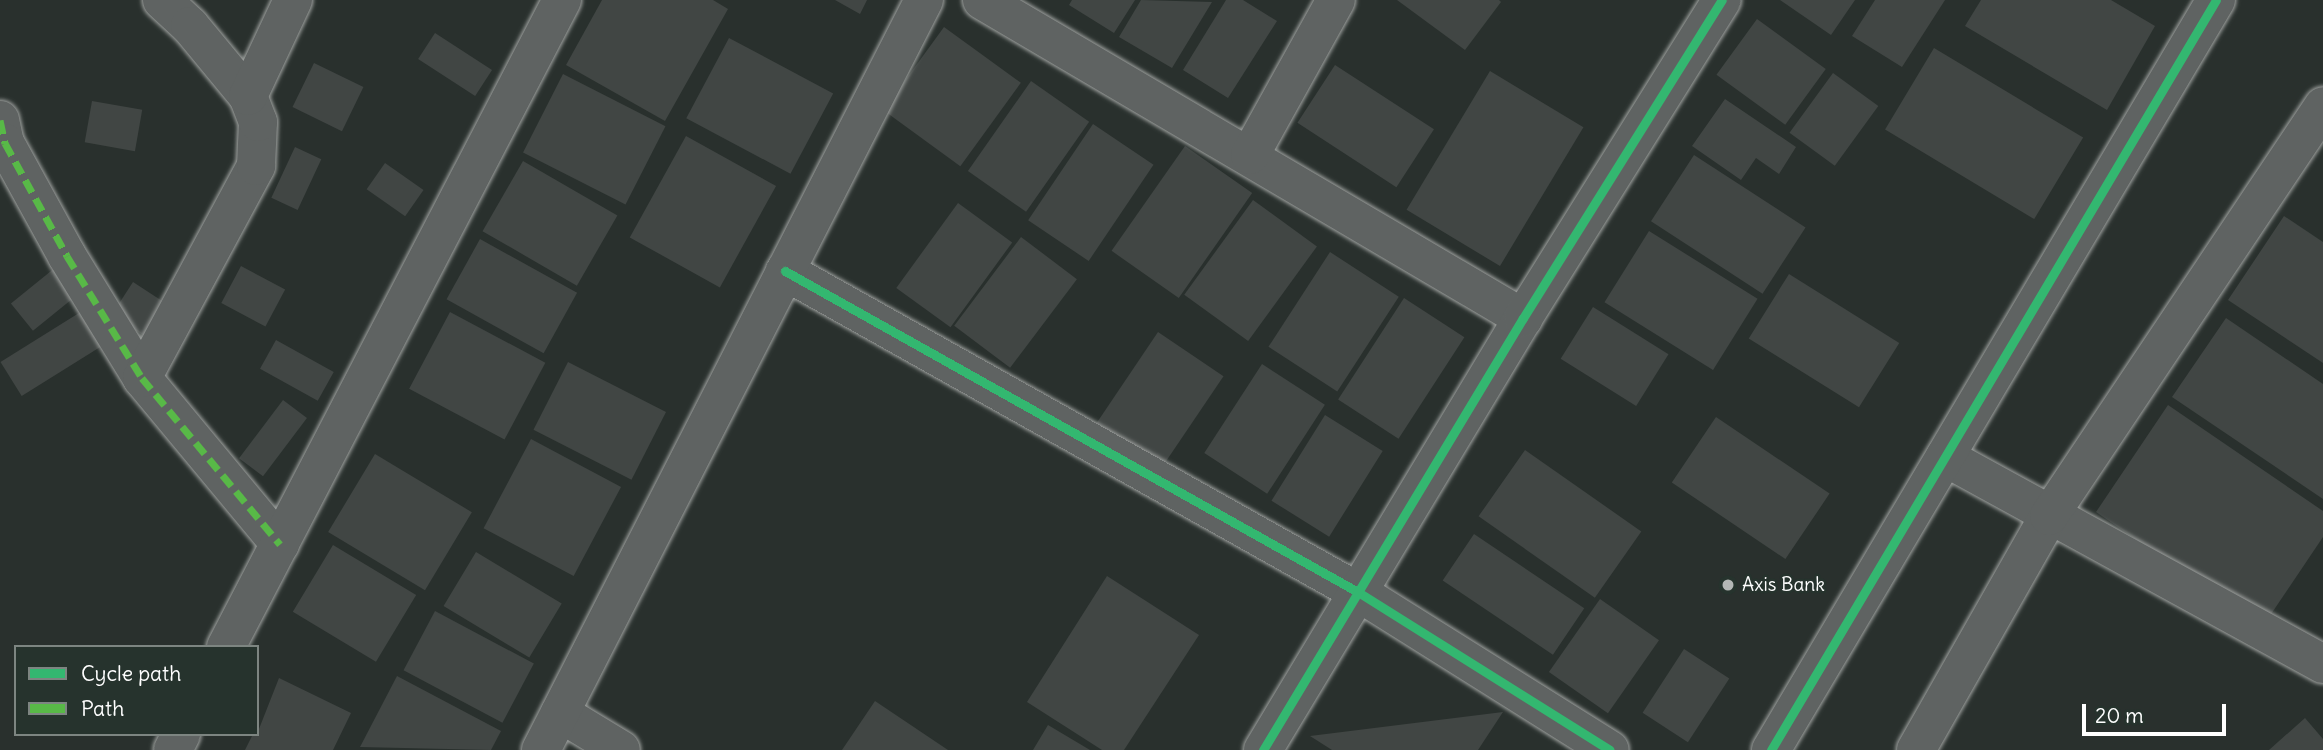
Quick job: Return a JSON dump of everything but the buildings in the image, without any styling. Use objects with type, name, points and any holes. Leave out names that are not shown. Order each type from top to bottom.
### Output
[{"type":"street","points":[[142,378],[256,166],[258,122],[248,96],[190,26],[162,0]]},
{"type":"street","points":[[248,96],[293,0]]},
{"type":"street","points":[[227,645],[562,0]]},
{"type":"street","points":[[541,750],[924,0]]},
{"type":"street","points":[[982,0],[1250,155],[1523,318]]},
{"type":"street","points":[[1250,155],[1336,0]]},
{"type":"street","points":[[1263,750],[1523,318],[1722,0]]},
{"type":"street","points":[[1771,750],[2216,0]]},
{"type":"street","points":[[1916,750],[2049,516],[2323,106]]},
{"type":"street","points":[[0,120],[5,143],[67,256],[142,378],[280,544]]},
{"type":"street","points":[[785,271],[1358,592],[1611,750]]},
{"type":"street","points":[[1945,457],[2323,664]]},
{"type":"street","points":[[560,713],[621,750]]},
{"type":"marked path","points":[[0,120],[5,143],[67,256],[142,378],[280,544]]},
{"type":"cycle path","points":[[1263,750],[1523,318],[1722,0]]},
{"type":"cycle path","points":[[1771,750],[2216,0]]},
{"type":"cycle path","points":[[785,271],[1358,592],[1610,750]]},
{"type":"place","name":"Axis Bank","points":[[1728,585]]}]
